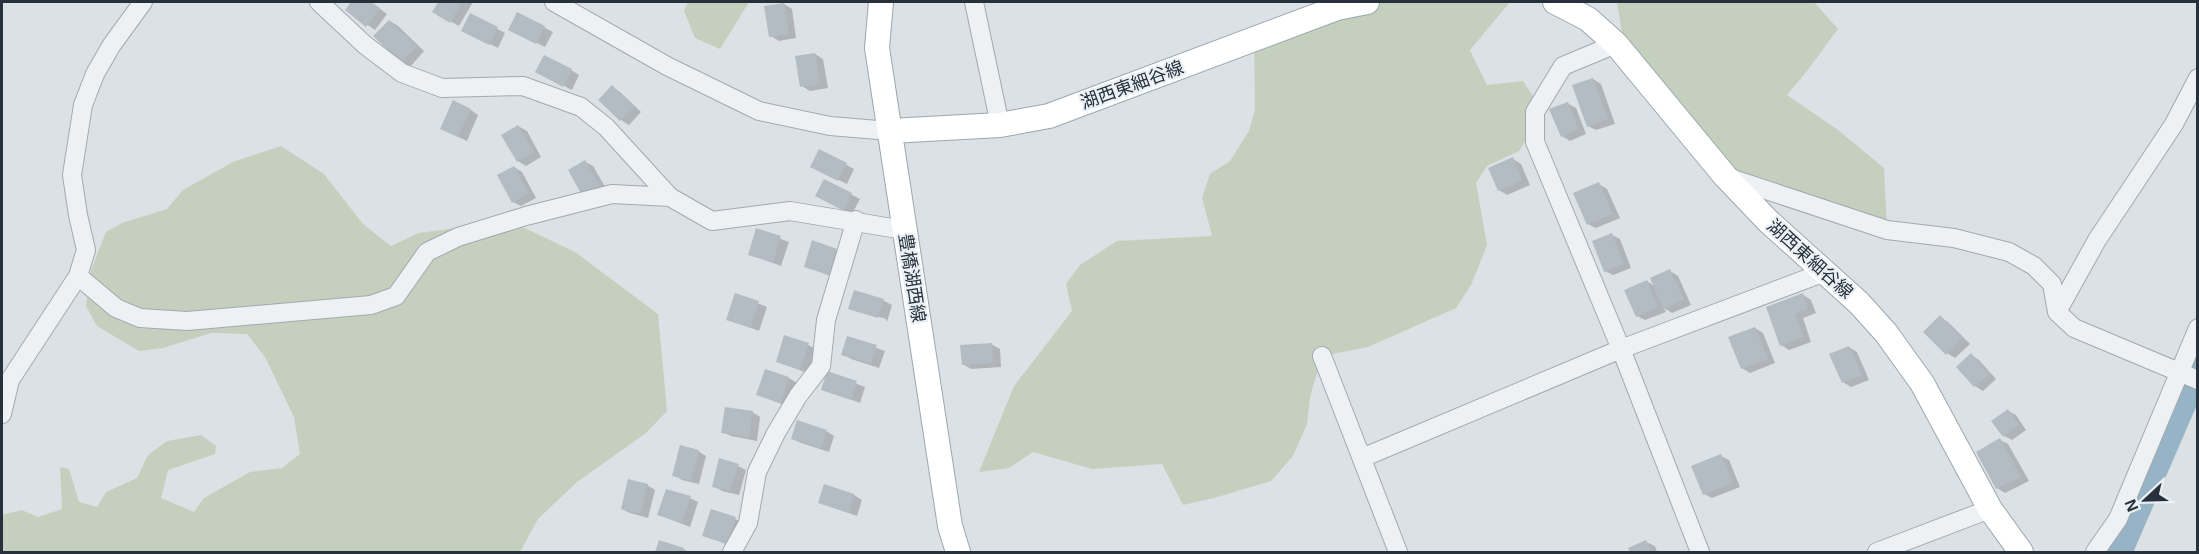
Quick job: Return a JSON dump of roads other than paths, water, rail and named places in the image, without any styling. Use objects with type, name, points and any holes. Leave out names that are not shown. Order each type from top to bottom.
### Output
[{"type":"main road","name":"豊橋湖西線","points":[[881,2],[877,48],[950,526],[958,552]]},
{"type":"main road","name":"湖西東細谷線","points":[[890,131],[1000,125],[1050,116],[1337,8],[1367,2]]},
{"type":"main road","name":"湖西東細谷線","points":[[1555,2],[1588,18],[1616,44],[1668,104],[1725,176],[1768,221],[1859,303],[1886,333],[1922,383],[1990,509],[2021,552]]},
{"type":"street","points":[[2,414],[10,380],[78,276],[86,250],[72,175],[83,105],[95,74],[111,46],[142,2]]},
{"type":"street","points":[[319,2],[365,45],[402,73],[442,88],[523,86],[580,107],[606,127],[670,197],[712,222],[790,211],[856,220],[904,230]]},
{"type":"street","points":[[554,2],[667,66],[759,111],[830,126],[890,131]]},
{"type":"street","points":[[974,2],[1000,125]]},
{"type":"street","points":[[1616,44],[1563,66],[1535,112],[1535,142],[1621,349],[1700,552]]},
{"type":"street","points":[[2057,312],[2097,240],[2174,124],[2198,78]]},
{"type":"street","points":[[1725,176],[1887,230],[1954,238],[2009,252],[2034,266],[2052,284],[2057,312],[2074,328],[2198,380]]},
{"type":"street","points":[[78,276],[116,308],[140,318],[187,321],[371,304],[396,296],[427,252],[458,237],[526,216],[612,194],[670,197]]},
{"type":"street","points":[[732,552],[748,523],[757,472],[798,396],[821,366],[826,320],[856,220]]},
{"type":"street","points":[[1362,458],[1621,349],[1825,272]]},
{"type":"street","points":[[2095,552],[2118,519],[2198,328]]},
{"type":"street","points":[[1322,356],[1398,552]]},
{"type":"street","points":[[1877,552],[1990,509]]},
{"type":"waterway","points":[[2116,552],[2198,362]]}]
